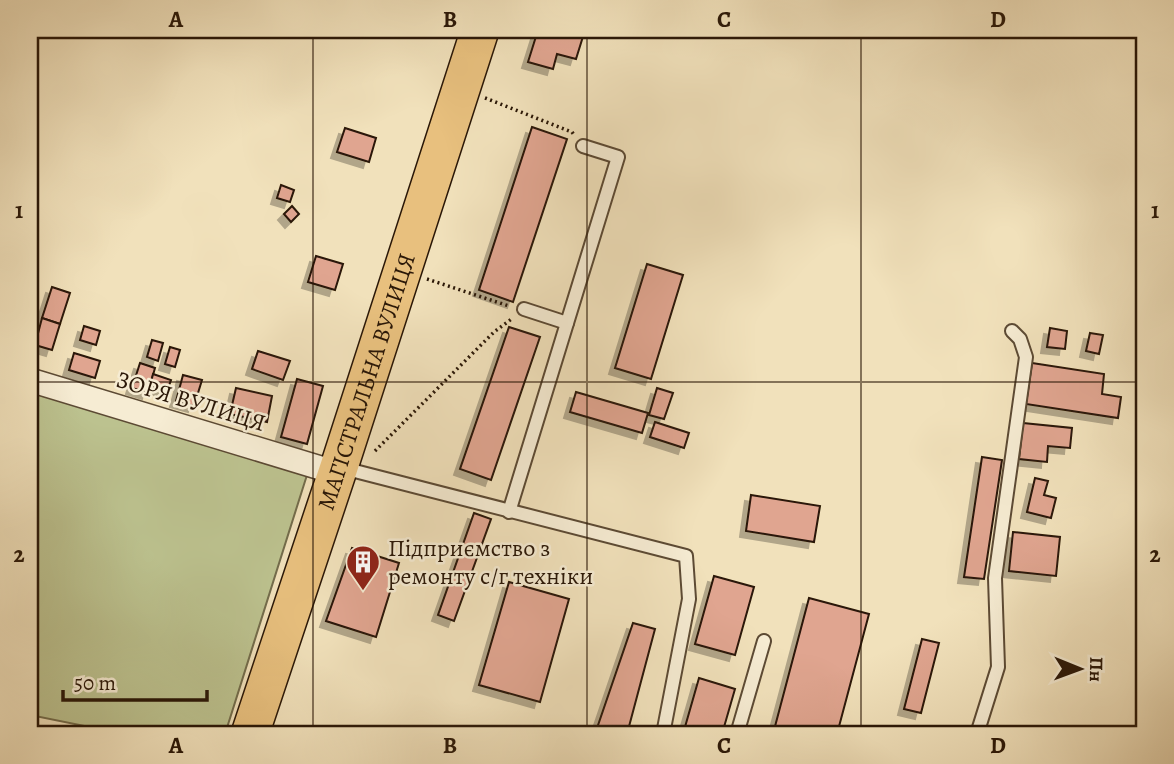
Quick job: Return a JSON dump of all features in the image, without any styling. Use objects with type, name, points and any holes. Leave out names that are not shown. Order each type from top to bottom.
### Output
[{"type":"main road","name":"МАГІСТРАЛЬНА ВУЛИЦЯ","points":[[250,734],[480,30]]},
{"type":"street","name":"ЗОРЯ ВУЛИЦЯ","points":[[30,380],[338,470]]},
{"type":"lane","points":[[509,512],[618,157],[583,146]]},
{"type":"lane","points":[[524,309],[567,323]]},
{"type":"lane","points":[[977,734],[998,667],[995,578],[1026,357],[1020,339],[1012,331]]},
{"type":"lane","points":[[338,470],[686,556],[689,599],[663,734]]},
{"type":"lane","points":[[737,734],[764,641]]},
{"type":"path","points":[[464,76],[572,132],[583,146]]},
{"type":"path","points":[[402,270],[496,303],[524,309]]},
{"type":"path","points":[[374,451],[494,332],[524,309]]},
{"type":"green space","points":[[30,392],[126,418],[307,475],[225,734],[124,734],[30,715]]},
{"type":"building","points":[[538,30],[585,30],[576,59],[557,54],[553,69],[528,62]]},
{"type":"building","points":[[532,127],[567,139],[513,302],[479,290]]},
{"type":"building","points":[[345,128],[376,138],[369,162],[337,152]]},
{"type":"building","points":[[281,185],[294,190],[290,202],[277,198]]},
{"type":"building","points":[[292,206],[299,214],[291,222],[284,214]]},
{"type":"building","points":[[316,256],[343,264],[335,290],[308,282]]},
{"type":"building","points":[[647,264],[683,275],[651,379],[615,368]]},
{"type":"building","points":[[52,287],[70,293],[60,324],[42,318]]},
{"type":"building","points":[[42,318],[60,324],[52,350],[35,345]]},
{"type":"building","points":[[84,326],[100,331],[96,345],[80,340]]},
{"type":"building","points":[[509,327],[540,337],[491,480],[460,469]]},
{"type":"building","points":[[1050,328],[1067,331],[1065,349],[1047,347]]},
{"type":"building","points":[[1090,333],[1103,335],[1099,354],[1086,351]]},
{"type":"building","points":[[152,340],[163,343],[158,361],[147,357]]},
{"type":"building","points":[[170,347],[180,350],[175,367],[165,364]]},
{"type":"building","points":[[258,351],[290,361],[283,380],[252,369]]},
{"type":"building","points":[[74,353],[100,361],[95,378],[69,370]]},
{"type":"building","points":[[140,363],[155,368],[148,393],[132,388]]},
{"type":"building","points":[[1032,363],[1104,374],[1102,394],[1121,397],[1118,418],[1026,404]]},
{"type":"building","points":[[153,374],[171,380],[167,391],[150,386]]},
{"type":"building","points":[[183,375],[202,380],[194,406],[176,401]]},
{"type":"building","points":[[297,379],[323,386],[307,444],[281,437]]},
{"type":"building","points":[[236,388],[272,396],[267,422],[230,414]]},
{"type":"building","points":[[657,388],[673,393],[664,419],[649,415]]},
{"type":"building","points":[[576,392],[648,413],[642,433],[570,412]]},
{"type":"building","points":[[655,422],[689,433],[684,448],[650,437]]},
{"type":"building","points":[[1023,423],[1072,428],[1070,448],[1048,446],[1047,462],[1019,459]]},
{"type":"building","points":[[982,457],[1002,460],[984,579],[964,577]]},
{"type":"building","points":[[1035,478],[1048,481],[1044,495],[1056,498],[1051,518],[1027,512]]},
{"type":"building","points":[[751,495],[820,506],[814,542],[746,531]]},
{"type":"building","points":[[474,513],[491,519],[454,621],[438,615]]},
{"type":"building","points":[[1013,532],[1060,537],[1056,576],[1009,571]]},
{"type":"building","name":"Підприємство з ремонту с/г техніки","points":[[352,548],[399,563],[376,637],[326,621]]},
{"type":"building","points":[[714,576],[754,587],[735,655],[695,644]]},
{"type":"building","points":[[509,582],[569,599],[540,702],[479,685]]},
{"type":"building","points":[[809,598],[869,614],[837,734],[773,734]]},
{"type":"building","points":[[633,623],[655,629],[627,734],[595,734]]},
{"type":"building","points":[[922,639],[939,643],[921,713],[904,709]]},
{"type":"building","points":[[699,678],[735,689],[722,734],[683,734]]},
{"type":"place","name":"Підприємство з ремонту с/г техніки","points":[[363,592]]}]
